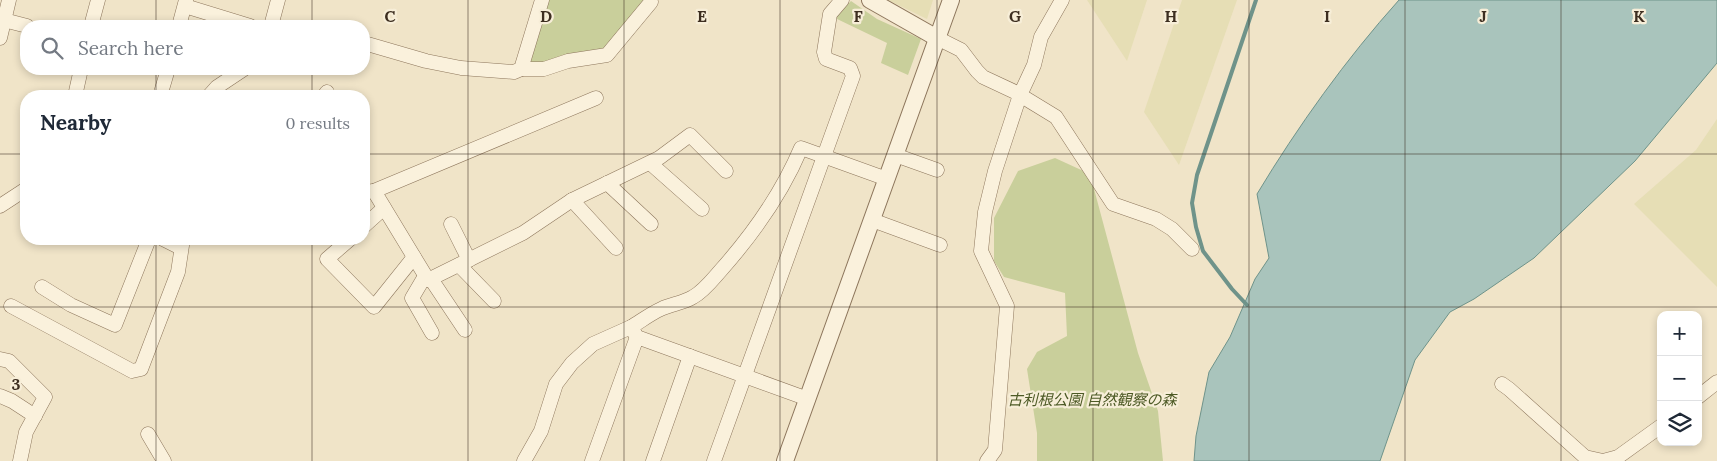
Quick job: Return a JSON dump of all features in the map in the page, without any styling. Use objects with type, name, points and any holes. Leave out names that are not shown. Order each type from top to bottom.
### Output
[{"type":"street","points":[[0,38],[2,19],[9,0]]},
{"type":"street","points":[[93,20],[98,0]]},
{"type":"street","points":[[273,20],[278,0]]},
{"type":"street","points":[[521,69],[542,0]]},
{"type":"street","points":[[714,461],[853,76],[850,68],[826,59],[824,52],[830,14],[842,0]]},
{"type":"street","points":[[870,0],[961,50],[983,77],[1020,95],[1056,117],[1113,204],[1156,219],[1172,229],[1192,249]]},
{"type":"street","points":[[785,461],[951,0]]},
{"type":"street","points":[[987,461],[995,450],[1006,306],[981,252],[985,212],[995,172],[1020,95],[1034,65],[1041,37],[1062,0]]},
{"type":"street","points":[[370,45],[426,61],[461,68],[514,72],[521,69],[544,69],[568,61],[607,55],[651,1]]},
{"type":"street","points":[[181,20],[185,3],[233,20]]},
{"type":"street","points":[[2,19],[20,24]]},
{"type":"street","points":[[76,90],[80,75]]},
{"type":"street","points":[[162,90],[166,75]]},
{"type":"street","points":[[214,90],[235,75]]},
{"type":"street","points":[[370,192],[596,98]]},
{"type":"street","points":[[432,333],[412,298],[428,277],[464,263],[523,233],[572,200],[650,163],[690,135],[726,171]]},
{"type":"street","points":[[524,461],[541,431],[556,384],[572,363],[593,344],[634,332],[661,309],[681,303],[695,296],[709,283],[742,246],[771,204],[801,148],[887,179]]},
{"type":"street","points":[[895,155],[937,170]]},
{"type":"street","points":[[650,163],[702,209]]},
{"type":"street","points":[[607,183],[651,224]]},
{"type":"street","points":[[0,206],[20,193]]},
{"type":"street","points":[[370,193],[384,208],[414,257],[465,330]]},
{"type":"street","points":[[572,200],[616,248]]},
{"type":"street","points":[[370,221],[384,208]]},
{"type":"street","points":[[872,220],[940,245]]},
{"type":"street","points":[[451,224],[464,263],[494,301]]},
{"type":"street","points":[[42,287],[71,305],[115,325],[147,245]]},
{"type":"street","points":[[10,306],[132,371],[141,368],[178,272],[182,245]]},
{"type":"street","points":[[343,245],[327,259],[374,307],[414,257]]},
{"type":"street","points":[[634,332],[690,356],[808,399]]},
{"type":"street","points":[[592,461],[634,332]]},
{"type":"street","points":[[653,461],[690,356]]},
{"type":"street","points":[[0,360],[9,361],[45,397],[26,432],[20,461]]},
{"type":"street","points":[[1702,394],[1717,382]]},
{"type":"street","points":[[1502,384],[1585,457],[1603,461],[1618,457],[1657,429]]},
{"type":"street","points":[[0,396],[12,401],[35,416]]},
{"type":"street","points":[[148,434],[164,461]]},
{"type":"shaded area","points":[[888,0],[933,0],[927,19]]},
{"type":"shaded area","points":[[1087,0],[1147,0],[1127,61]]},
{"type":"shaded area","points":[[1182,0],[1237,0],[1179,165],[1144,112]]},
{"type":"shaded area","points":[[1717,119],[1717,287],[1634,204],[1696,150]]},
{"type":"green space","points":[[542,0],[646,0],[607,55],[521,69]]},
{"type":"green space","points":[[851,1],[877,19],[921,39],[908,75],[881,63],[887,43],[835,18]]},
{"type":"green space","name":"古利根公園 自然観察の森","points":[[1055,158],[1090,174],[1138,353],[1158,411],[1163,461],[1037,461],[1037,433],[1027,369],[1037,352],[1067,336],[1065,293],[1004,277],[994,261],[994,218],[1018,171]]},
{"type":"water","points":[[1399,0],[1717,0],[1717,63],[1635,161],[1534,258],[1474,299],[1450,312],[1415,360],[1380,461],[1194,461],[1196,436],[1209,372],[1230,337],[1255,279],[1269,258],[1257,194],[1289,143],[1324,94],[1379,22]]},
{"type":"waterway","points":[[1247,305],[1232,289],[1203,251],[1192,203],[1197,175],[1256,0]]}]
